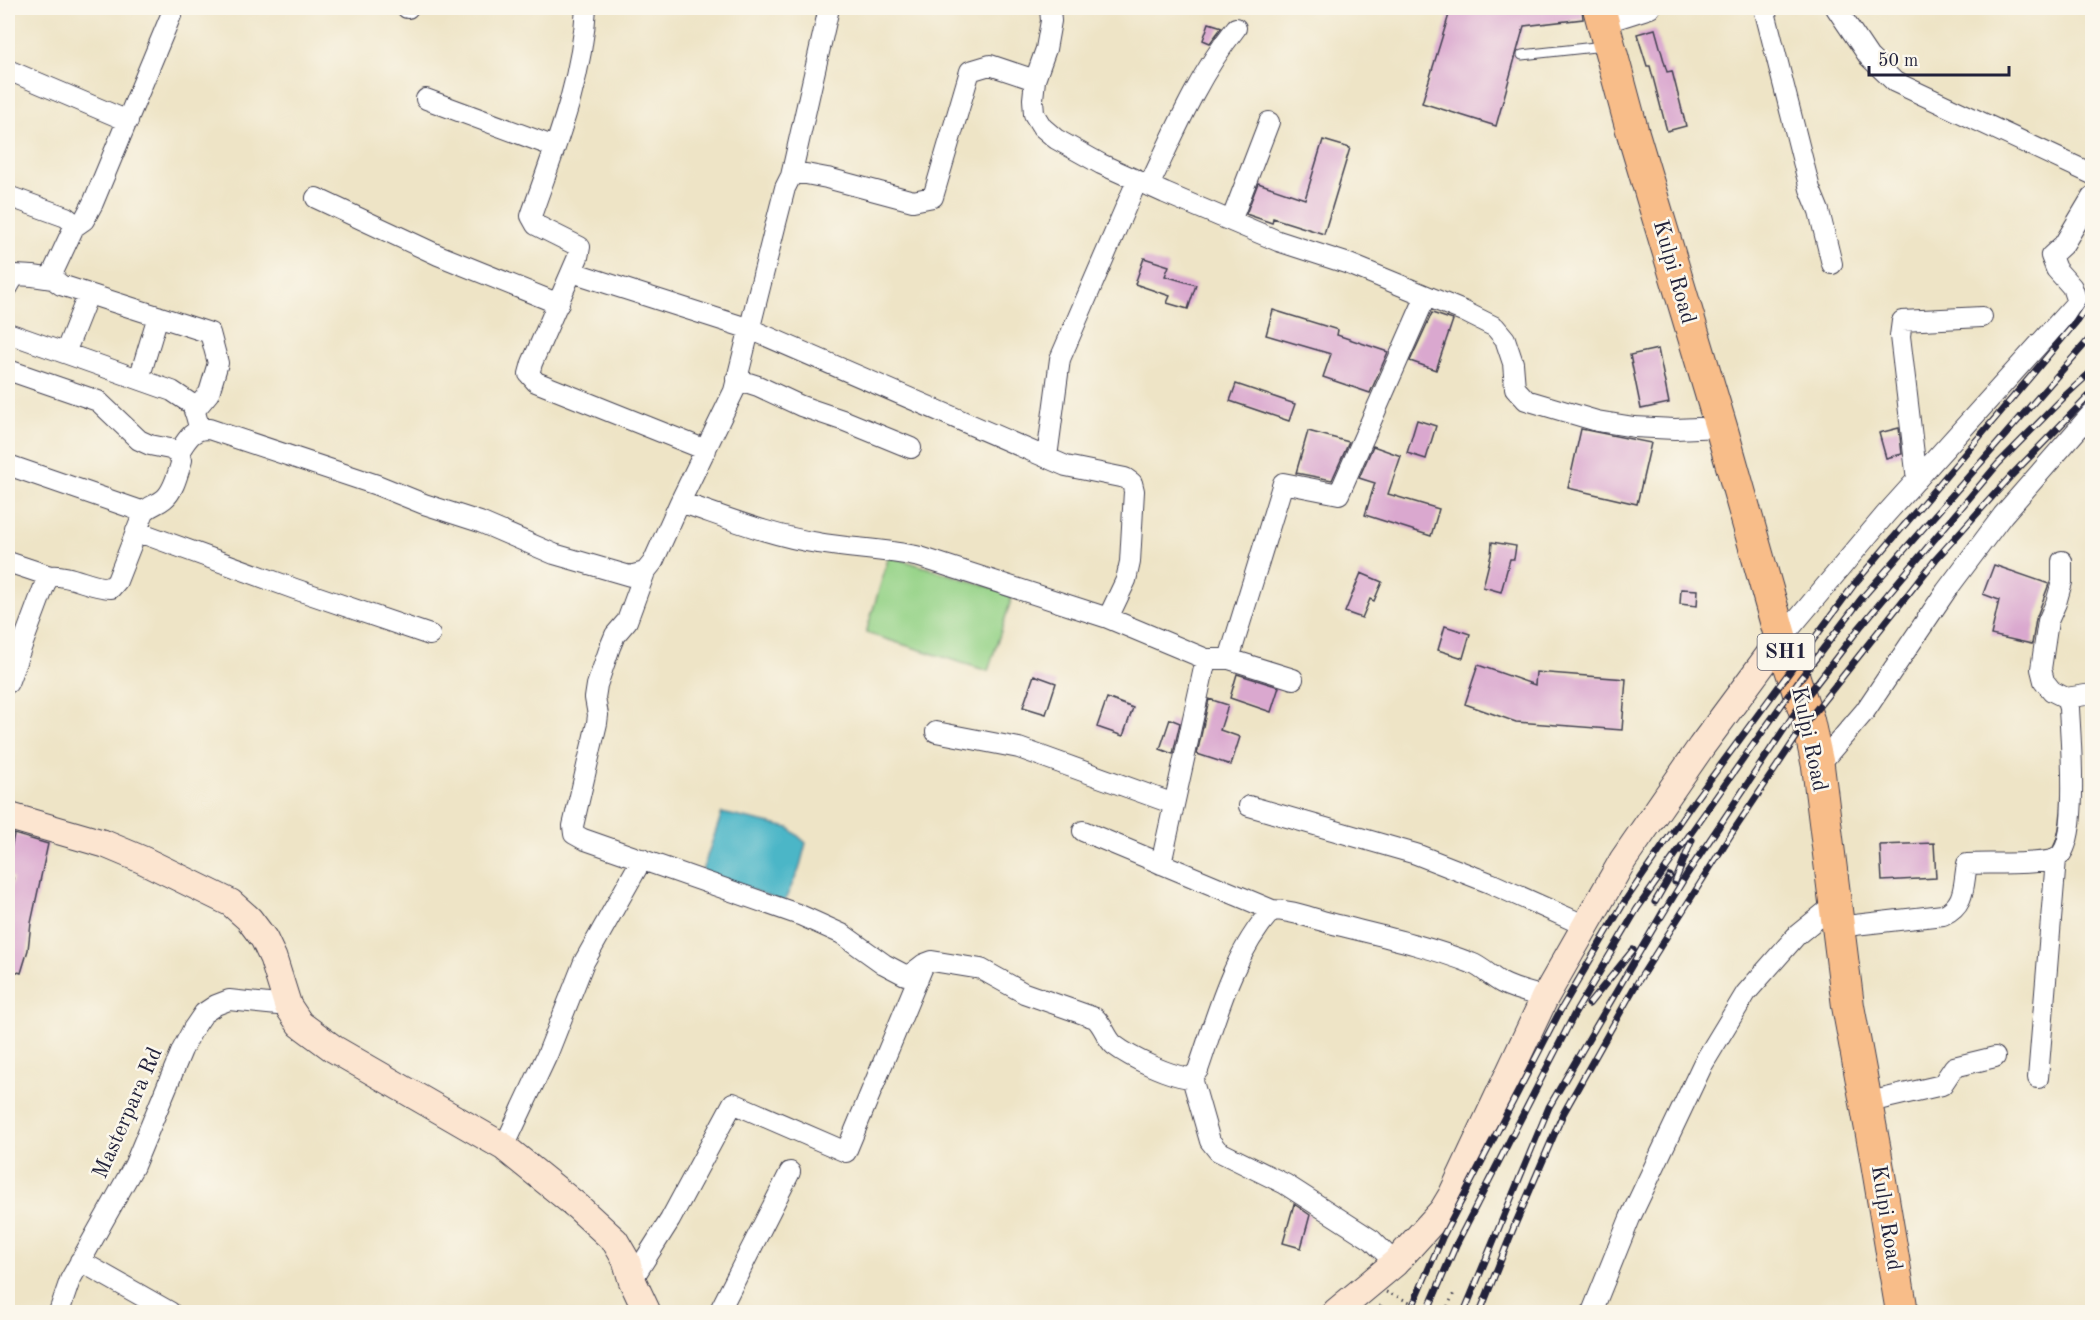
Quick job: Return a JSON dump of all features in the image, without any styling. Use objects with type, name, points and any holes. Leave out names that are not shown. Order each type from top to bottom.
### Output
[{"type":"main road","name":"Kulpi Road","points":[[1608,30],[1632,130],[1721,426],[1781,639],[1803,701],[1818,766],[1848,1006],[1902,1312]]},
{"type":"main road","points":[[1336,1312],[1395,1263],[1443,1210],[1545,997],[1623,860],[1781,639]]},
{"type":"main road","points":[[8,816],[105,844],[231,903],[249,919],[264,939],[273,958],[288,1006],[300,1024],[334,1049],[504,1147],[578,1207],[615,1241],[626,1260],[632,1280],[647,1312]]},
{"type":"street","points":[[54,279],[54,270],[74,227],[84,220],[93,203],[174,8]]},
{"type":"street","points":[[586,8],[584,44],[573,96],[531,216],[536,225],[580,247],[572,272],[529,374],[536,382],[706,450]]},
{"type":"street","points":[[830,8],[791,176],[782,200],[734,391],[653,562],[645,572],[627,621],[615,635],[597,685],[595,698],[597,723],[573,826],[574,834],[800,915],[842,934],[905,975],[932,962],[981,969],[1024,993],[1095,1018],[1103,1025],[1113,1044],[1164,1071],[1192,1078]]},
{"type":"street","points":[[1050,8],[1051,21],[1046,49],[1035,80],[1033,99],[1034,114],[1042,127],[1056,139],[1101,164],[1231,221],[1278,241],[1349,264],[1495,327],[1505,339],[1513,363],[1515,388],[1526,400],[1597,421],[1634,427],[1675,429],[1721,426]]},
{"type":"street","points":[[1608,30],[1650,8]]},
{"type":"street","points":[[1764,8],[1810,189],[1819,211],[1832,264]]},
{"type":"street","points":[[1836,8],[1869,57],[1895,81],[2092,174]]},
{"type":"street","points":[[1047,457],[1057,372],[1062,352],[1143,183],[1215,54],[1236,28]]},
{"type":"street","points":[[791,176],[806,174],[827,178],[913,201],[933,197],[970,71],[990,65],[1035,80]]},
{"type":"street","points":[[8,70],[128,121]]},
{"type":"street","points":[[426,99],[555,147]]},
{"type":"street","points":[[1231,221],[1269,122]]},
{"type":"street","points":[[8,196],[66,217],[74,227]]},
{"type":"street","points":[[1781,639],[1917,480],[2076,302],[2072,287],[2056,269],[2051,256],[2064,244],[2092,197]]},
{"type":"street","points":[[316,198],[438,255],[559,304]]},
{"type":"street","points":[[572,272],[750,329],[1066,466],[1125,478],[1132,483],[1134,491],[1130,562],[1126,580],[1108,618]]},
{"type":"street","points":[[8,287],[15,275],[54,279],[61,285],[88,295],[210,333],[218,363],[209,393],[191,434],[178,454]]},
{"type":"street","points":[[65,353],[88,295]]},
{"type":"street","points":[[1229,659],[1283,483],[1339,495],[1426,296]]},
{"type":"street","points":[[139,379],[158,316]]},
{"type":"street","points":[[1917,480],[1900,336],[1902,321],[1982,317]]},
{"type":"street","points":[[8,333],[182,396],[193,405],[197,420],[209,429],[314,466],[377,485],[424,504],[480,522],[520,541],[580,562],[630,576],[645,572]]},
{"type":"street","points":[[8,370],[98,401],[139,440],[170,449],[182,460],[167,496],[162,501],[148,506],[144,512],[117,581],[111,588],[100,588],[59,575],[50,576],[8,562]]},
{"type":"street","points":[[736,379],[911,448]]},
{"type":"street","points":[[1818,766],[1865,711],[1946,591],[2003,515],[2092,413]]},
{"type":"street","points":[[8,465],[144,512]]},
{"type":"street","points":[[680,502],[779,535],[819,543],[890,550],[920,557],[1108,618],[1206,659],[1229,659],[1293,680]]},
{"type":"street","points":[[136,531],[430,635]]},
{"type":"street","points":[[2062,561],[2062,582],[2048,621],[2041,669],[2044,681],[2052,691],[2066,698],[2092,694]]},
{"type":"street","points":[[8,683],[50,576]]},
{"type":"street","points":[[1161,864],[1206,659]]},
{"type":"street","points":[[2038,1078],[2056,859],[2065,850],[2068,838],[2073,784],[2069,708],[2066,698]]},
{"type":"street","points":[[936,732],[1019,748],[1174,804]]},
{"type":"street","points":[[1249,806],[1416,854],[1490,883],[1586,926]]},
{"type":"street","points":[[1083,831],[1272,910],[1295,912],[1316,920],[1390,937],[1474,964],[1502,983],[1520,991],[1545,997]]},
{"type":"street","points":[[504,1147],[548,1053],[584,962],[642,859]]},
{"type":"street","points":[[1592,1312],[1630,1218],[1703,1064],[1746,993],[1797,935],[1835,916],[1943,915],[1950,912],[1962,898],[1967,864],[2056,859]]},
{"type":"street","points":[[1192,1078],[1198,1070],[1222,998],[1239,959],[1272,910]]},
{"type":"street","points":[[632,1280],[670,1220],[733,1103],[846,1152],[924,964]]},
{"type":"street","name":"Masterpara Rd","points":[[59,1312],[70,1280],[134,1166],[182,1050],[204,1013],[229,1000],[288,1006]]},
{"type":"street","points":[[1865,1103],[1942,1085],[1954,1067],[1995,1057]]},
{"type":"street","points":[[1192,1078],[1210,1141],[1218,1151],[1285,1184],[1372,1240],[1395,1263]]},
{"type":"street","points":[[719,1312],[790,1172]]},
{"type":"street","points":[[80,1261],[170,1312]]},
{"type":"lane","points":[[1522,55],[1608,30]]},
{"type":"path","points":[[1386,1292],[1433,1312]]},
{"type":"path","points":[[1445,1312],[1454,1293]]},
{"type":"green space","points":[[889,556],[1013,594],[988,671],[866,633]]},
{"type":"water","points":[[722,813],[789,828],[806,843],[799,870],[784,902],[702,871]]},
{"type":"building","points":[[1451,8],[1582,8],[1583,19],[1524,26],[1496,126],[1422,103]]},
{"type":"building","points":[[1209,23],[1222,27],[1210,43],[1203,40]]},
{"type":"building","points":[[1655,29],[1667,72],[1672,71],[1686,126],[1667,131],[1650,66],[1647,66],[1637,34]]},
{"type":"building","points":[[1323,140],[1350,148],[1324,234],[1273,218],[1272,223],[1246,214],[1258,183],[1305,199]]},
{"type":"building","points":[[1144,258],[1169,266],[1165,276],[1196,285],[1188,309],[1167,303],[1170,296],[1135,284]]},
{"type":"building","points":[[1273,310],[1338,330],[1337,335],[1388,352],[1370,393],[1323,377],[1331,354],[1266,335]]},
{"type":"building","points":[[1432,313],[1453,320],[1436,370],[1410,361]]},
{"type":"building","points":[[1658,349],[1669,403],[1641,409],[1630,355]]},
{"type":"building","points":[[1236,384],[1295,404],[1289,421],[1230,401]]},
{"type":"building","points":[[1417,420],[1436,426],[1426,459],[1407,453]]},
{"type":"building","points":[[1899,428],[1902,454],[1886,458],[1879,433]]},
{"type":"building","points":[[1581,429],[1651,443],[1637,504],[1568,488]]},
{"type":"building","points":[[1308,431],[1349,442],[1332,480],[1296,473]]},
{"type":"building","points":[[1373,446],[1401,456],[1388,494],[1439,509],[1431,536],[1365,515],[1375,483],[1359,478]]},
{"type":"building","points":[[1492,542],[1516,546],[1514,559],[1510,559],[1501,592],[1483,587]]},
{"type":"building","points":[[1994,565],[2049,584],[2036,619],[2032,644],[1991,635],[1999,600],[1983,594]]},
{"type":"building","points":[[1361,573],[1382,582],[1374,601],[1370,599],[1362,618],[1345,612]]},
{"type":"building","points":[[1681,589],[1698,590],[1697,606],[1680,604]]},
{"type":"building","points":[[1445,626],[1470,634],[1463,658],[1438,650]]},
{"type":"building","points":[[1478,665],[1535,685],[1536,672],[1626,679],[1622,730],[1516,722],[1465,704]]},
{"type":"building","points":[[1237,674],[1279,687],[1271,712],[1230,698]]},
{"type":"building","points":[[1034,675],[1056,683],[1046,714],[1023,707]]},
{"type":"building","points":[[1107,698],[1133,708],[1123,736],[1097,727]]},
{"type":"building","points":[[1209,699],[1228,705],[1220,730],[1240,737],[1231,765],[1197,754]]},
{"type":"building","points":[[1170,719],[1180,723],[1173,754],[1160,749]]},
{"type":"building","points":[[14,834],[48,844],[31,923],[28,950],[21,973],[8,969],[8,895],[13,878],[8,875],[8,863]]},
{"type":"building","points":[[1934,843],[1936,878],[1882,881],[1880,845]]},
{"type":"building","points":[[1294,1204],[1310,1215],[1301,1248],[1283,1243]]},
{"type":"railway","points":[[1410,1312],[1442,1238],[1560,1011],[1625,901],[1689,808],[1856,582],[2076,322],[2092,298]]},
{"type":"railway","points":[[1427,1312],[1456,1245],[1574,1015],[1637,909],[1797,683],[1862,598],[2092,336]]},
{"type":"railway","points":[[1661,917],[1687,874],[1803,701],[1860,627],[1998,464],[2092,371]]},
{"type":"railway","points":[[1480,1312],[1563,1114],[1634,988],[1732,833],[1808,720],[1936,559],[2010,477],[2092,393]]},
{"type":"railway","points":[[1675,882],[1692,840]]},
{"type":"railway","points":[[1655,902],[1670,876]]},
{"type":"railway","points":[[1464,1312],[1549,1107],[1664,910]]},
{"type":"railway","points":[[1589,1004],[1633,950]]}]
